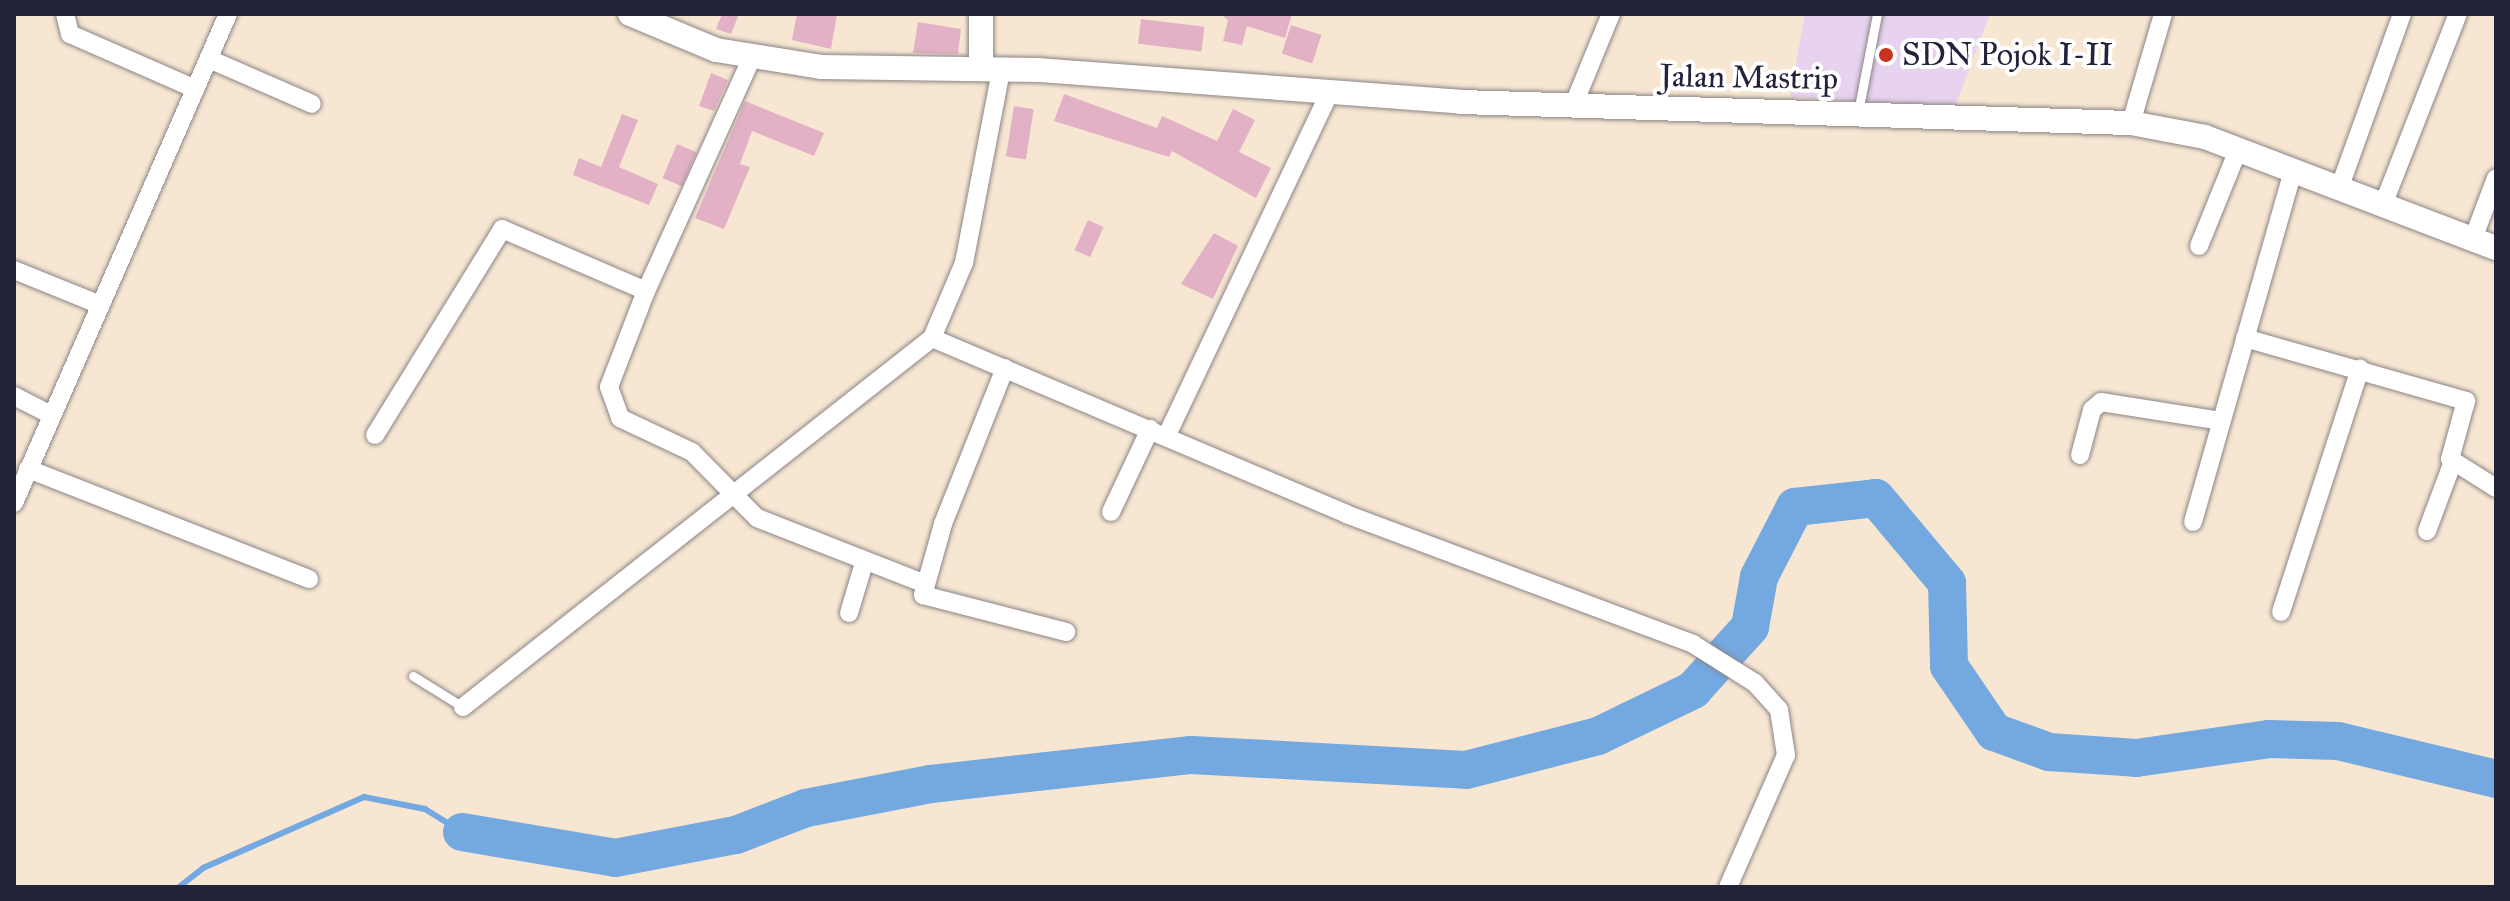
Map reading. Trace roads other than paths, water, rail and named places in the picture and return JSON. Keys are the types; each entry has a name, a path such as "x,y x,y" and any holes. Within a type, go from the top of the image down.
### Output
{"street":[{"path":"65,14 70,34 195,89"},
{"path":"14,503 48,413 228,14"},
{"name":"Jalan Mastrip","path":"630,14 751,59 991,69 1328,96 2131,123 2238,150 2485,243"},
{"path":"460,706 730,488 932,338 964,263 991,69 981,14"},
{"path":"1573,106 1611,14"},
{"path":"2131,123 2163,14"},
{"path":"2339,189 2402,14"},
{"path":"2383,205 2458,14"},
{"path":"209,59 312,104"},
{"path":"751,59 646,291 609,387 610,403 620,418 692,452 757,518 864,563 925,584"},
{"path":"1111,512 1159,432 1328,96"},
{"path":"2199,246 2238,150"},
{"path":"2193,522 2293,172"},
{"path":"2485,243 2496,178"},
{"path":"375,435 497,231 646,291"},
{"path":"14,270 98,304"},
{"path":"932,338 1346,514 1693,644 1755,683 1779,710 1786,755 1728,887"},
{"path":"2245,338 2466,401 2452,464 2427,531"},
{"path":"1005,368 925,584 928,600 1066,632"},
{"path":"2281,612 2360,369"},
{"path":"14,396 48,413"},
{"path":"2080,455 2092,410 2101,402 2221,421"},
{"path":"2452,464 2496,488"},
{"path":"28,469 309,579"},
{"path":"849,613 864,563"}],"lane":[{"path":"1858,112 1877,14"},
{"path":"413,676 460,706"}],"waterway":[{"path":"462,832 615,858 736,835 806,808 931,784 1191,755 1466,770 1598,736 1693,690 1750,627 1759,577 1795,507 1876,498 1947,583 1949,666 1994,732 2049,752 2136,758 2269,739 2338,741 2496,779"},
{"path":"179,887 203,868 364,797 425,809 462,832"}],"place":[{"name":"SDN Pojok I-II","path":"1886,55"}]}
